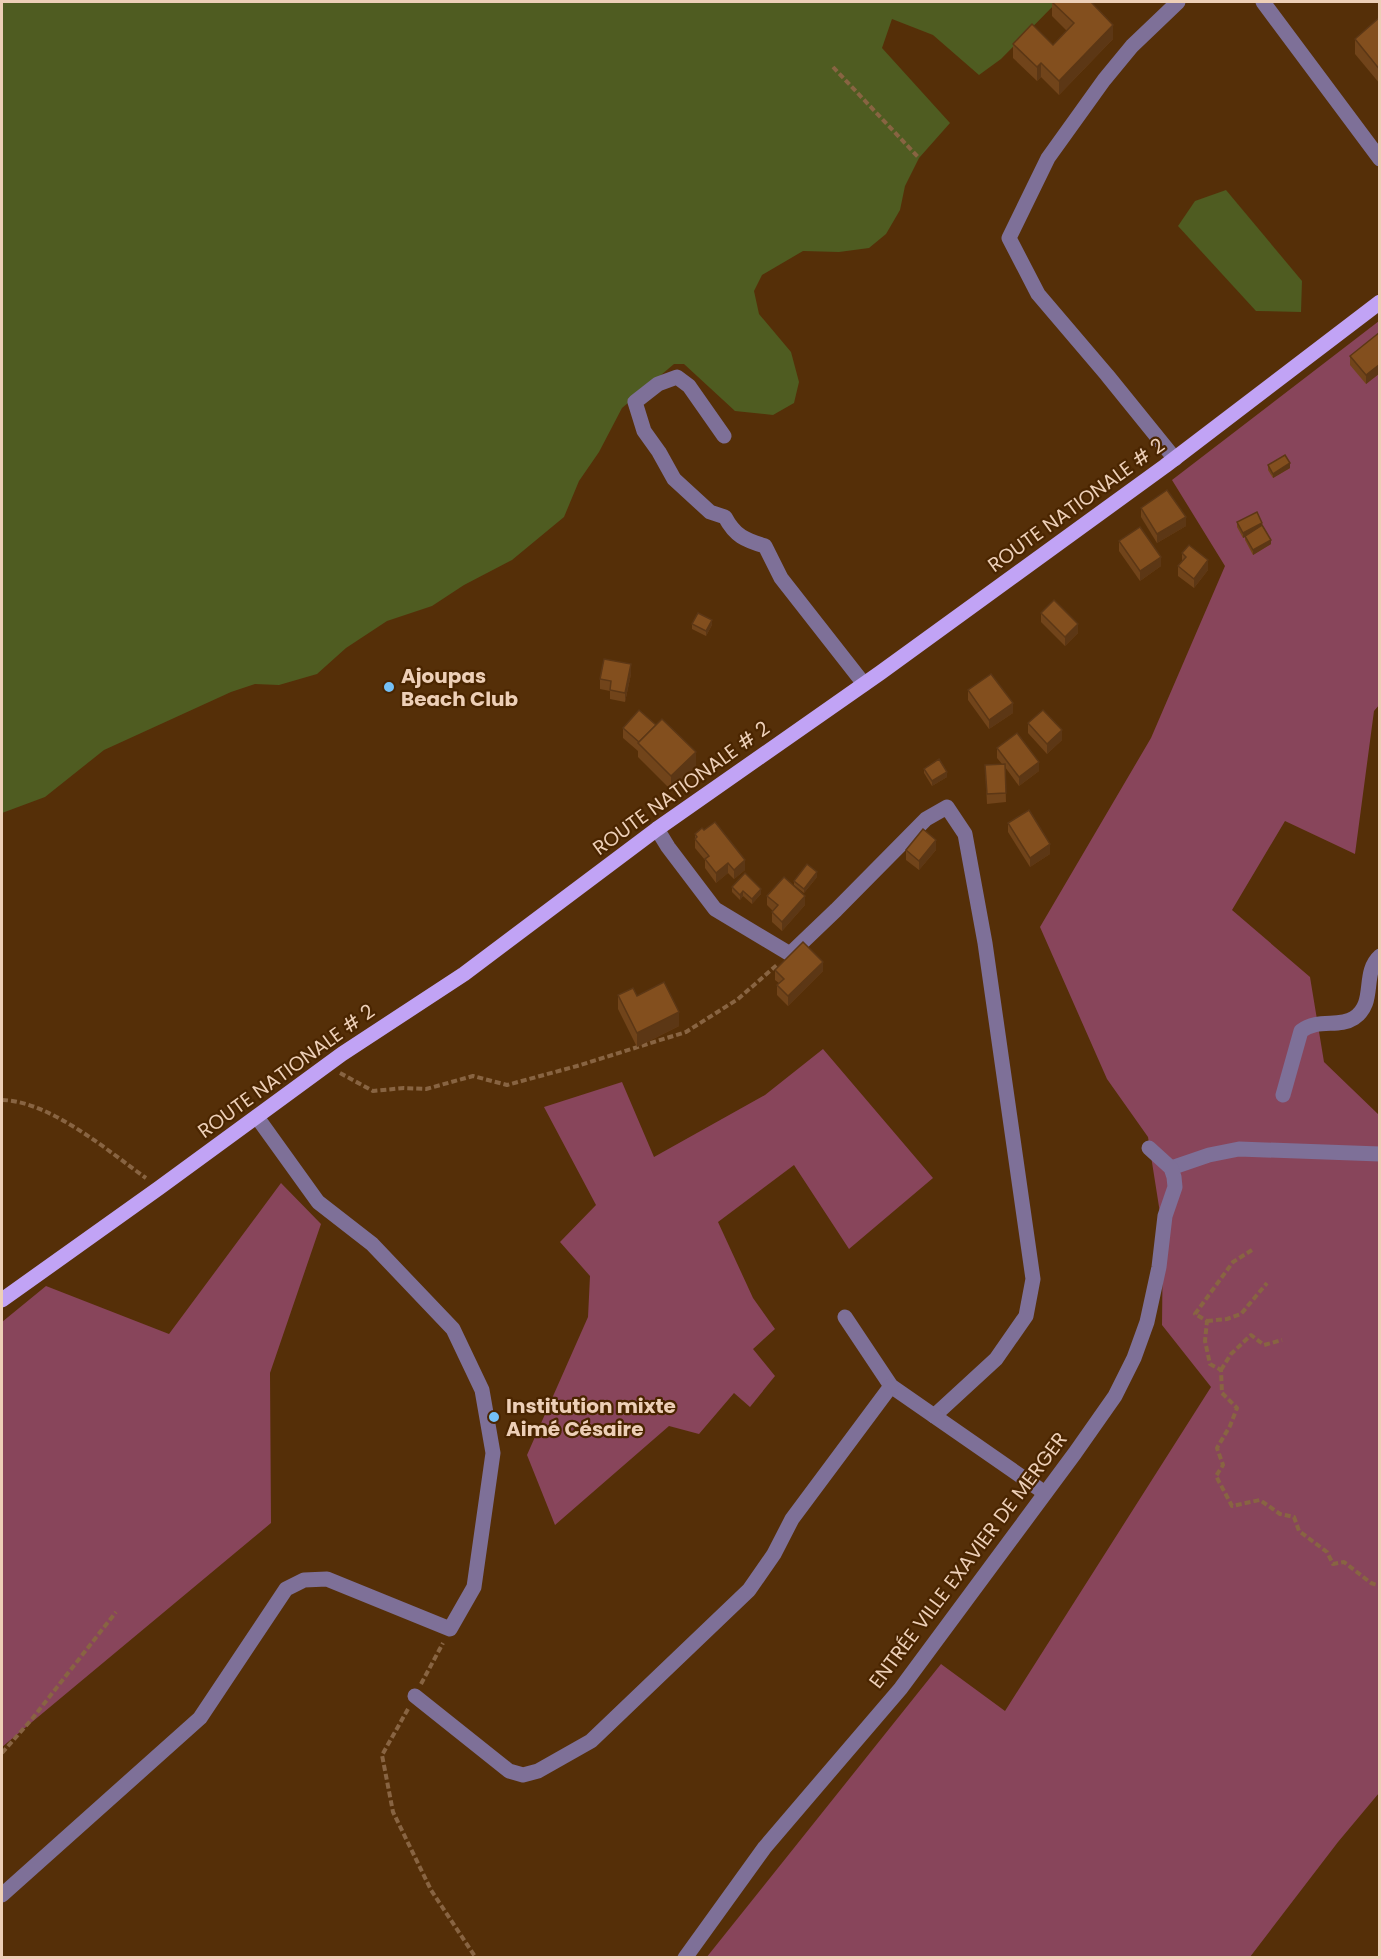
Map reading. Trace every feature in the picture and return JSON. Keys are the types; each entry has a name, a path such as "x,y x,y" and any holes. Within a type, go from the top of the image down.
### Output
{"main road":[{"name":"ROUTE NATIONALE # 2","path":"2,1300 327,1065 464,974 657,829 864,684 1175,459 1380,302"}],"street":[{"path":"1175,459 1038,294 1009,238 1048,158 1104,80 1132,46 1178,2"},
{"path":"1263,2 1380,159"},
{"path":"724,436 689,386 677,377 658,384 635,402 644,431 674,479 710,512 725,517 732,530 748,541 765,546 781,578 864,684"},
{"path":"657,829 715,909 789,954 926,819 947,807 965,834 984,943 1033,1279 1026,1316 996,1359 934,1416"},
{"path":"1283,1095 1301,1030 1314,1023 1354,1019 1368,1000 1370,970 1374,961 1380,956"},
{"path":"2,1894 200,1718 286,1589 304,1580 327,1579 450,1629 474,1587 493,1453 482,1390 453,1329 372,1244 318,1202 257,1117"},
{"path":"1149,1148 1171,1168 1209,1155 1239,1149 1380,1154"},
{"name":"ENTRÉE VILLE EXAVIER DE MERGER","path":"685,1958 765,1847 901,1688 1115,1396 1134,1358 1147,1322 1159,1267 1165,1216 1175,1187 1171,1168"},
{"path":"844,1317 891,1386 1045,1493"},
{"path":"415,1696 509,1771 523,1775 538,1772 591,1741 749,1590 774,1554 792,1519 891,1386"}],"path":[{"path":"833,67 919,158"},
{"path":"327,1065 373,1091 404,1088 426,1089 472,1076 507,1084 577,1066 686,1032 738,999 789,954"},
{"path":"2,1100 12,1100 30,1106 76,1128 159,1188"},
{"path":"1252,1250 1233,1262 1195,1314 1207,1321 1227,1319 1241,1314 1267,1283"},
{"path":"1207,1321 1205,1341 1210,1364 1221,1370"},
{"path":"1282,1340 1264,1345 1251,1335 1230,1354 1221,1370 1222,1393 1237,1408 1217,1448 1222,1465 1216,1476 1232,1506 1260,1500 1280,1514 1294,1517 1299,1531 1327,1552 1333,1564 1344,1562 1371,1583 1380,1586"},
{"path":"2,1753 117,1612"},
{"path":"450,1629 382,1755 393,1812 431,1890 476,1958"}],"shaded area":[{"path":"2,2 1057,2 1001,59 979,75 933,35 892,19 882,48 950,123 919,158 905,186 900,210 886,234 869,248 839,252 803,251 762,275 754,291 759,314 791,352 799,382 794,403 773,415 735,411 684,364 674,364 622,408 599,452 579,481 564,517 512,560 464,585 432,606 387,621 346,648 317,674 279,685 255,684 231,692 104,750 45,797 2,813"},
{"path":"1226,190 1302,281 1301,312 1256,311 1178,226 1195,201"},
{"path":"1379,321 1380,704 1374,711 1355,854 1285,821 1232,910 1310,977 1324,1062 1379,1115 1379,1793 1338,1842 1250,1957 706,1958 941,1664 1005,1711 1211,1387 1162,1325 1163,1232 1148,1137 1107,1079 1040,927 1151,738 1225,566 1172,480"},
{"path":"823,1049 933,1178 849,1249 794,1165 718,1222 753,1298 775,1329 753,1349 775,1376 750,1407 734,1393 699,1434 669,1426 555,1525 527,1455 588,1317 590,1276 560,1242 596,1205 544,1107 622,1082 654,1157 765,1095"},
{"path":"281,1183 321,1224 270,1373 271,1523 2,1747 2,1322 46,1286 169,1334"}],"building":[{"path":"1052,2 1091,2 1113,25 1059,81 1041,63 1037,67 1013,44 1032,24 1053,45 1074,23"},
{"path":"1380,17 1380,70 1355,39"},
{"path":"1380,332 1380,364 1366,375 1350,356"},
{"path":"1285,455 1290,463 1273,474 1268,465"},
{"path":"1167,490 1186,517 1157,534 1141,508"},
{"path":"1257,512 1262,523 1243,533 1237,522"},
{"path":"1262,525 1271,540 1253,550 1245,536"},
{"path":"1140,527 1161,557 1140,571 1119,541"},
{"path":"1189,545 1208,560 1194,579 1178,566 1186,557 1182,553"},
{"path":"1054,600 1078,624 1065,637 1041,613"},
{"path":"698,613 712,620 706,631 692,624"},
{"path":"604,659 631,664 625,693 610,690 611,681 600,679"},
{"path":"991,674 1013,703 989,720 968,690"},
{"path":"639,710 656,725 639,742 623,728"},
{"path":"1043,710 1062,730 1047,744 1028,723"},
{"path":"662,719 696,752 671,776 638,743"},
{"path":"1017,733 1039,762 1019,777 997,748"},
{"path":"939,759 947,772 932,781 924,769"},
{"path":"1005,764 1006,793 987,794 985,765"},
{"path":"1029,810 1050,844 1030,858 1008,823"},
{"path":"715,822 745,860 734,870 728,863 716,873 705,859 709,856 695,839 697,837 695,834 702,828 704,830"},
{"path":"923,829 936,840 919,861 906,850"},
{"path":"807,864 817,872 804,889 794,881"},
{"path":"745,873 761,889 752,899 743,891 740,895 732,887"},
{"path":"784,877 805,896 782,922 772,912 778,905 767,896"},
{"path":"803,942 823,962 788,996 777,985 784,979 775,970"},
{"path":"664,982 679,1012 637,1033 618,995 633,988 637,996"}],"place":[{"name":"Ajoupas Beach Club","path":"389,687"},
{"name":"Institution mixte Aimé Césaire","path":"494,1417"}]}
